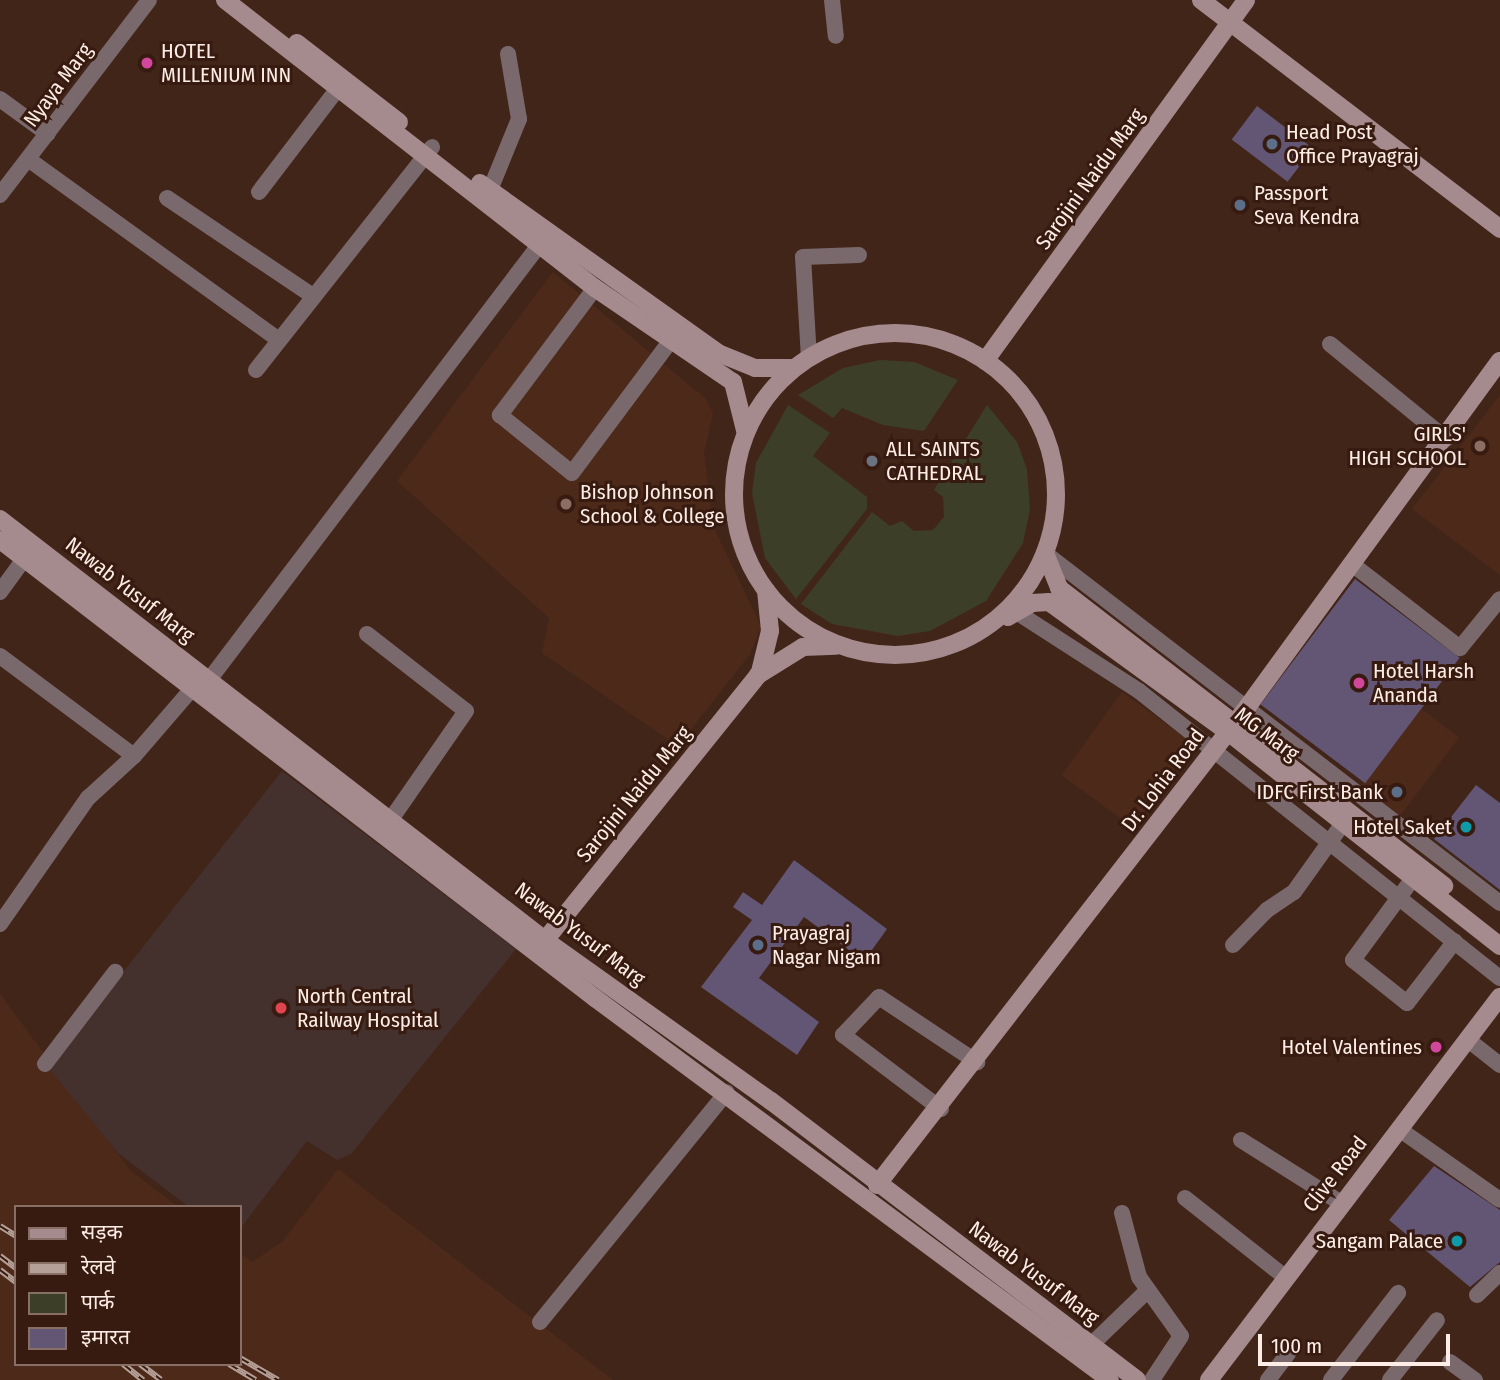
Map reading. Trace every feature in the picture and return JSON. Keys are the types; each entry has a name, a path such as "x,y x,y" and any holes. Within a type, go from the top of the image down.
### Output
{"main road":[{"path":"225,0 336,91 490,190 545,238 595,288 674,335 742,366 793,368"},
{"path":"241,0 429,151 733,382 745,430"},
{"path":"1201,0 1500,229"},
{"name":"Sarojini Naidu Marg","path":"985,361 1232,25 1246,0"},
{"name":"Sarojini Naidu Marg","path":"1232,25 1258,0"},
{"path":"843,646 797,621 766,590 751,567 735,513 734,461 745,430 774,385 809,358 858,338 910,334 936,339 985,361 1024,399 1049,447 1056,500 1045,553 1026,588 995,624"},
{"name":"Dr. Lohia Road","path":"877,1185 941,1109 1248,706 1446,439 1500,361"},
{"name":"Nawab Yusuf Marg","path":"0,519 209,680 270,732 392,818 540,946 771,1101 877,1185 1137,1380"},
{"name":"Nawab Yusuf Marg","path":"0,540 191,690 540,946 727,1092 1110,1380"},
{"name":"MG Marg","path":"1045,553 1059,587 1232,727 1500,932"},
{"path":"758,675 769,642 766,590"},
{"name":"MG Marg","path":"843,646 875,654 928,652 995,624 1032,603 1049,602 1232,727 1343,822 1500,946"},
{"path":"758,675 803,647 843,646"},
{"name":"Sarojini Naidu Marg","path":"540,946 758,675"},
{"name":"Clive Road","path":"1209,1380 1500,997"}],"street":[{"name":"Nyaya Marg","path":"0,195 149,0"},
{"path":"832,0 836,36"},
{"path":"490,190 519,119 508,54"},
{"path":"259,192 336,91"},
{"path":"0,99 48,134"},
{"path":"256,370 429,151"},
{"path":"29,159 279,340"},
{"path":"167,198 313,296"},
{"path":"209,680 545,238"},
{"path":"809,358 803,257 859,255"},
{"path":"595,288 500,415 572,473 674,335"},
{"path":"1330,344 1446,439"},
{"path":"1045,553 1248,706 1500,903"},
{"path":"0,592 24,559"},
{"path":"1352,564 1460,648 1500,598"},
{"path":"1018,613 1096,660 1500,978"},
{"path":"367,634 466,711 392,818"},
{"path":"0,656 134,756"},
{"path":"0,924 88,798 134,756 191,690"},
{"path":"1233,945 1267,910 1294,892 1343,822"},
{"path":"1414,877 1353,960 1407,1003 1455,941"},
{"path":"45,1064 115,972"},
{"path":"941,1109 843,1035 879,997 977,1062"},
{"path":"1467,1039 1500,1065"},
{"path":"540,1322 727,1092"},
{"path":"1399,1129 1500,1200"},
{"path":"1241,1140 1341,1203"},
{"path":"1185,1198 1285,1277"},
{"path":"1122,1213 1139,1277 1181,1336 1152,1380"},
{"path":"1477,1295 1500,1273"},
{"path":"1091,1345 1147,1290"},
{"path":"1331,1380 1398,1293"},
{"path":"1390,1380 1437,1320"},
{"path":"1268,1380 1288,1353"},
{"path":"1450,1362 1475,1380"}],"shaded area":[{"name":"Bishop Johnson School & College","path":"553,272 706,399 713,413 704,453 713,526 761,626 750,654 678,746 542,653 549,618 397,481"},
{"name":"GIRLS' HIGH SCHOOL","path":"1500,395 1500,575 1412,509"},
{"path":"1122,692 1193,744 1133,827 1061,775"},
{"path":"1420,708 1459,737 1399,817 1360,788"},
{"name":"North Central Railway Hospital","path":"282,771 516,949 351,1154 337,1160 307,1141 242,1226 242,1205 186,1205 118,1153 48,1067"},
{"path":"0,994 130,1170 175,1205 14,1205 14,1366 242,1366 242,1254 252,1262 283,1241 338,1169 613,1380 0,1380"}],"green space":[{"path":"880,360 914,362 958,380 924,431 883,425 842,408 833,418 798,395 843,368"},
{"path":"788,405 830,433 813,456 867,497 867,509 796,599 765,558 752,493 756,463"},
{"path":"987,405 1017,442 1027,469 1030,509 1023,543 986,601 930,631 898,636 832,624 801,604 872,512 890,526 902,521 914,531 933,530 944,517 943,497 934,490"}],"building":[{"name":"Head Post Office Prayagraj","path":"1257,106 1313,148 1288,182 1232,140"},
{"name":"Hotel Harsh Ananda","path":"1355,579 1460,658 1365,783 1261,704"},
{"name":"Hotel Saket","path":"1476,785 1500,803 1500,890 1434,839"},
{"name":"Prayagraj Nagar Nigam","path":"794,860 887,929 864,961 804,917 759,978 819,1022 797,1055 701,987 752,920 733,907 743,892 762,905"},
{"name":"Sangam Palace","path":"1434,1166 1500,1210 1500,1262 1470,1287 1389,1220"}],"railway":[{"path":"0,1226 14,1235"},
{"path":"0,1256 14,1266"},
{"path":"0,1270 14,1280"},
{"path":"242,1359 278,1380"},
{"path":"126,1366 143,1380"},
{"path":"143,1366 161,1380"},
{"path":"232,1366 256,1380"}],"place":[{"name":"HOTEL MILLENIUM INN","path":"147,63"},
{"name":"Head Post Office Prayagraj","path":"1272,144"},
{"name":"Passport Seva Kendra","path":"1240,205"},
{"name":"GIRLS' HIGH SCHOOL","path":"1480,446"},
{"name":"ALL SAINTS CATHEDRAL","path":"872,461"},
{"name":"Bishop Johnson School & College","path":"566,504"},
{"name":"Hotel Harsh Ananda","path":"1359,683"},
{"name":"IDFC First Bank","path":"1397,792"},
{"name":"Hotel Saket","path":"1466,827"},
{"name":"Prayagraj Nagar Nigam","path":"758,945"},
{"name":"North Central Railway Hospital","path":"281,1008"},
{"name":"Hotel Valentines","path":"1436,1047"},
{"name":"Sangam Palace","path":"1457,1241"}]}
